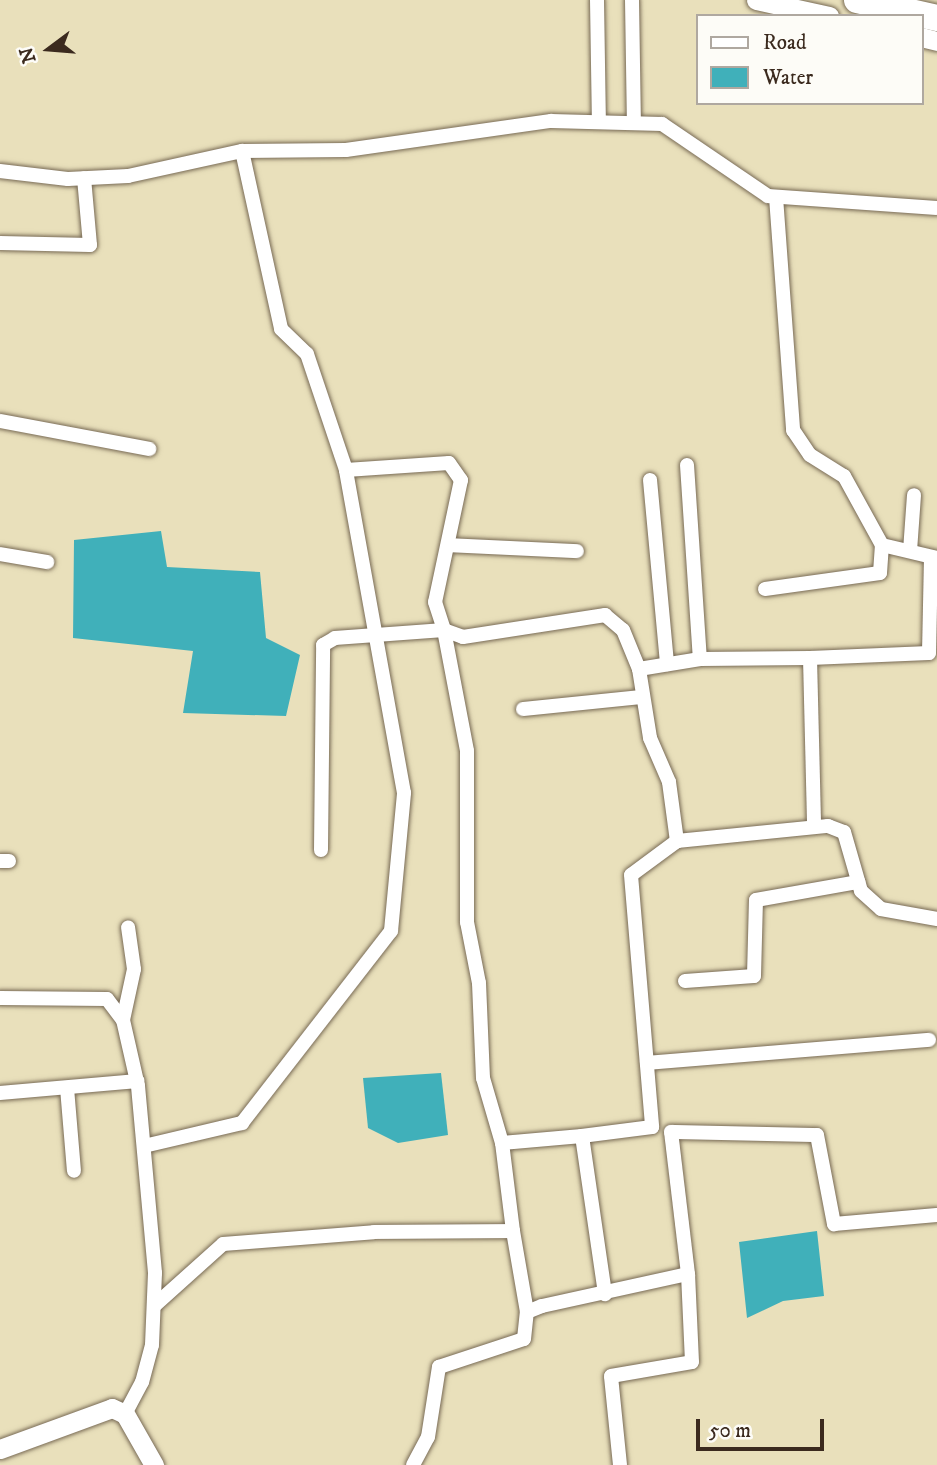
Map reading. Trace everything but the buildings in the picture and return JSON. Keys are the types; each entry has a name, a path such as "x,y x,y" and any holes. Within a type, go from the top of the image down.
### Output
{"highway":[{"path":"857,0 919,14"}],"street":[{"path":"597,0 599,121"},
{"path":"632,0 634,123"},
{"path":"757,0 820,14"},
{"path":"0,171 84,178 128,176 242,151 346,150 551,121 599,121 662,124 776,197 937,208"},
{"path":"144,1146 243,1123 391,931 404,793 379,636 346,470 307,354 281,329 242,151"},
{"path":"0,243 90,246 84,178"},
{"path":"765,589 880,573 882,545 844,476 810,455 793,429 776,197"},
{"path":"0,421 149,449"},
{"path":"346,470 449,463 461,480 435,602 467,751 467,922 479,983 483,1078 502,1143 527,1312 524,1339 439,1367 428,1437 413,1465"},
{"path":"687,466 701,659"},
{"path":"650,480 667,664"},
{"path":"910,551 914,495"},
{"path":"448,545 577,551"},
{"path":"639,668 701,659 929,653 934,557 882,545"},
{"path":"0,554 47,562"},
{"path":"321,850 318,655 335,638 443,630 463,637 605,615 623,631 639,668 641,697 669,782 677,841"},
{"path":"810,658 814,824"},
{"path":"523,709 641,697"},
{"path":"502,1143 652,1127 631,875 677,841 814,824 844,832 858,882 881,909 937,919"},
{"path":"685,981 754,976 756,900 858,882"},
{"path":"125,1414 142,1382 154,1306 144,1146 136,1081 123,1020 134,969 128,926"},
{"path":"0,998 107,999 123,1020"},
{"path":"647,1063 929,1040"},
{"path":"0,1093 136,1081"},
{"path":"67,1088 74,1171"},
{"path":"620,1465 611,1376 692,1362 688,1274 671,1132 817,1135 834,1224 937,1215"},
{"path":"582,1136 605,1294"},
{"path":"154,1306 223,1244 374,1232 513,1231"},
{"path":"527,1312 688,1274"},
{"path":"0,1449 104,1407 125,1414 154,1465"}],"water":[{"path":"161,531 167,567 260,572 266,638 300,655 286,716 183,713 193,651 73,638 74,540"},
{"path":"441,1073 448,1135 398,1143 368,1128 363,1078"},
{"path":"817,1231 824,1296 783,1301 747,1318 739,1242"}]}
